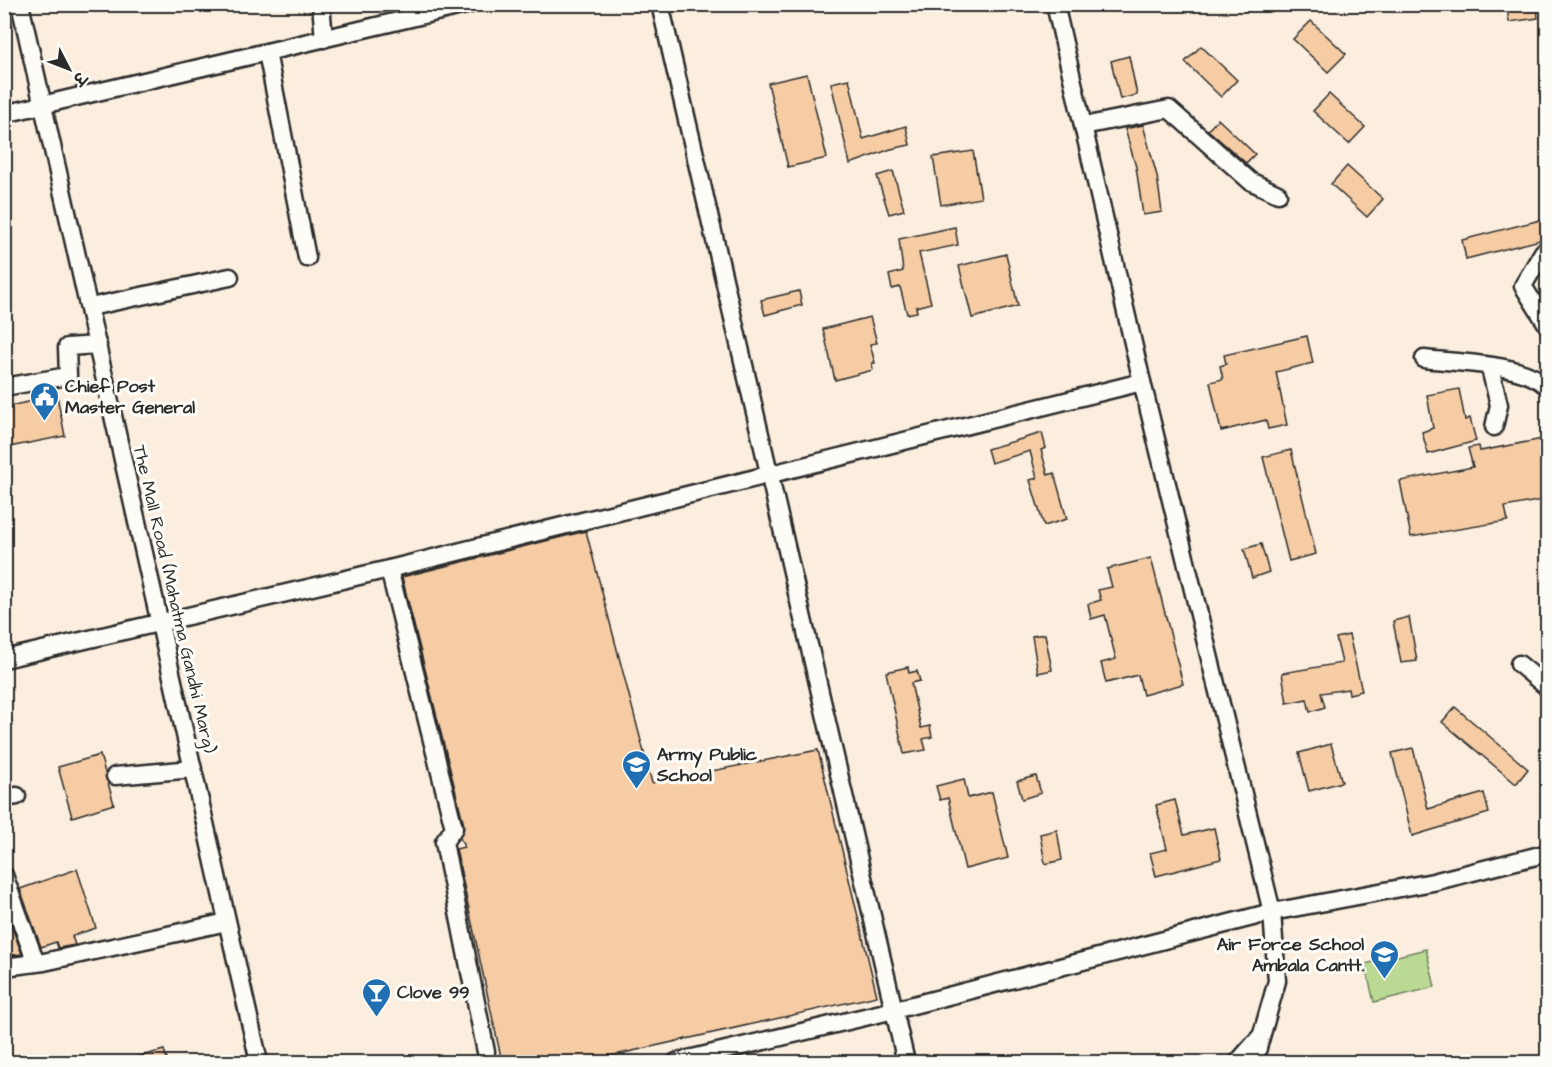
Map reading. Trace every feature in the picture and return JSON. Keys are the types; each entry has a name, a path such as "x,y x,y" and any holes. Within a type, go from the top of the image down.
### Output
{"street":[{"name":"The Mall Road (Mahatma Gandhi Marg)","path":"20,4 258,1062"},
{"path":"321,4 324,39"},
{"path":"4,114 470,4"},
{"path":"660,4 906,1062"},
{"path":"1055,4 1142,382 1272,912 1277,981 1254,1062"},
{"path":"267,52 307,258"},
{"path":"1083,126 1169,109 1250,181 1278,194"},
{"path":"1548,251 1543,252 1523,286 1548,326"},
{"path":"90,307 230,277"},
{"path":"4,387 68,376 67,347 98,345"},
{"path":"1424,359 1516,371 1547,383"},
{"path":"1490,368 1499,405 1494,428"},
{"path":"4,659 389,569 1142,382"},
{"path":"389,569 454,828 444,842 486,1052"},
{"path":"1518,664 1548,688"},
{"path":"115,776 193,769"},
{"path":"676,1062 894,1010 1272,912 1433,882 1548,853"},
{"path":"4,875 36,963"},
{"path":"4,967 36,963 227,922"},
{"path":"1238,1062 1264,1032"}],"green space":[{"path":"1426,949 1435,987 1374,1002 1365,964"}],"building":[{"path":"1537,4 1538,18 1509,22 1507,8"},
{"path":"1311,21 1346,54 1328,72 1293,39"},
{"path":"1201,46 1237,80 1221,97 1185,62"},
{"path":"1129,56 1137,95 1120,99 1111,61"},
{"path":"807,74 827,158 788,167 768,83"},
{"path":"849,79 863,139 906,126 910,145 891,149 850,164 831,83"},
{"path":"1329,94 1365,127 1349,144 1313,111"},
{"path":"1218,119 1255,154 1246,163 1208,130"},
{"path":"1143,125 1157,176 1162,212 1143,215 1136,167 1125,129"},
{"path":"973,151 981,198 941,205 933,157"},
{"path":"1347,166 1383,199 1367,217 1331,184"},
{"path":"893,171 904,210 889,214 877,176"},
{"path":"1548,218 1548,238 1466,259 1462,240"},
{"path":"955,227 958,245 919,253 931,303 916,307 917,312 907,314 900,287 892,289 889,275 903,271 899,239"},
{"path":"1006,254 1018,306 972,318 959,266"},
{"path":"799,291 802,305 765,315 761,300"},
{"path":"870,317 877,343 870,344 875,363 872,363 873,370 835,380 823,329"},
{"path":"1307,336 1313,363 1276,372 1287,425 1268,429 1266,420 1221,431 1210,382 1223,379 1220,366 1226,364 1224,355"},
{"path":"1459,389 1465,420 1470,418 1476,441 1428,454 1422,432 1433,428 1427,395"},
{"path":"57,396 65,436 4,448 4,407"},
{"path":"1042,433 1046,448 1041,450 1048,475 1054,473 1067,519 1044,526 1030,480 1037,478 1030,451 991,463 987,449"},
{"path":"1548,438 1548,499 1505,507 1508,521 1411,537 1400,481 1473,467 1468,448 1479,446 1480,451"},
{"path":"1291,450 1316,554 1289,561 1263,457"},
{"name":"Army Public School","path":"586,531 652,783 818,750 877,996 584,1062 502,1062 456,849 464,847 460,838 464,825 402,577"},
{"path":"1261,544 1269,572 1252,578 1244,549"},
{"path":"1151,558 1183,684 1143,695 1138,675 1106,683 1101,663 1116,659 1105,615 1091,619 1088,604 1101,600 1098,590 1112,587 1107,569"},
{"path":"1409,617 1417,661 1401,663 1393,621"},
{"path":"1045,634 1052,670 1038,673 1032,636"},
{"path":"1349,635 1362,691 1349,694 1348,689 1321,693 1325,707 1310,712 1307,699 1287,703 1282,673 1342,663 1336,638"},
{"path":"908,667 909,673 917,671 920,681 911,683 921,728 930,726 932,737 923,739 926,750 904,754 886,672"},
{"path":"1455,707 1528,769 1516,784 1442,722"},
{"path":"1331,744 1342,782 1309,791 1299,753"},
{"path":"1413,748 1428,809 1484,793 1489,813 1412,836 1392,753"},
{"path":"100,755 114,804 72,817 58,767"},
{"path":"1036,776 1041,793 1022,799 1017,781"},
{"path":"964,779 968,798 992,792 1008,858 965,869 948,798 940,800 936,786"},
{"path":"1175,800 1184,835 1214,828 1221,859 1156,876 1150,853 1167,849 1156,805"},
{"path":"1057,830 1062,860 1045,864 1040,834"},
{"path":"77,869 96,928 72,936 75,945 58,948 56,942 41,947 20,889"},
{"path":"4,907 22,954 4,956"},
{"path":"164,1050 168,1062 130,1062 129,1059"}],"place":[{"name":"Chief Post Master General","path":"44,422"},
{"name":"Army Public School","path":"636,790"},
{"name":"Air Force School Ambala Cantt.","path":"1385,980"},
{"name":"Clove 99","path":"376,1018"}]}
